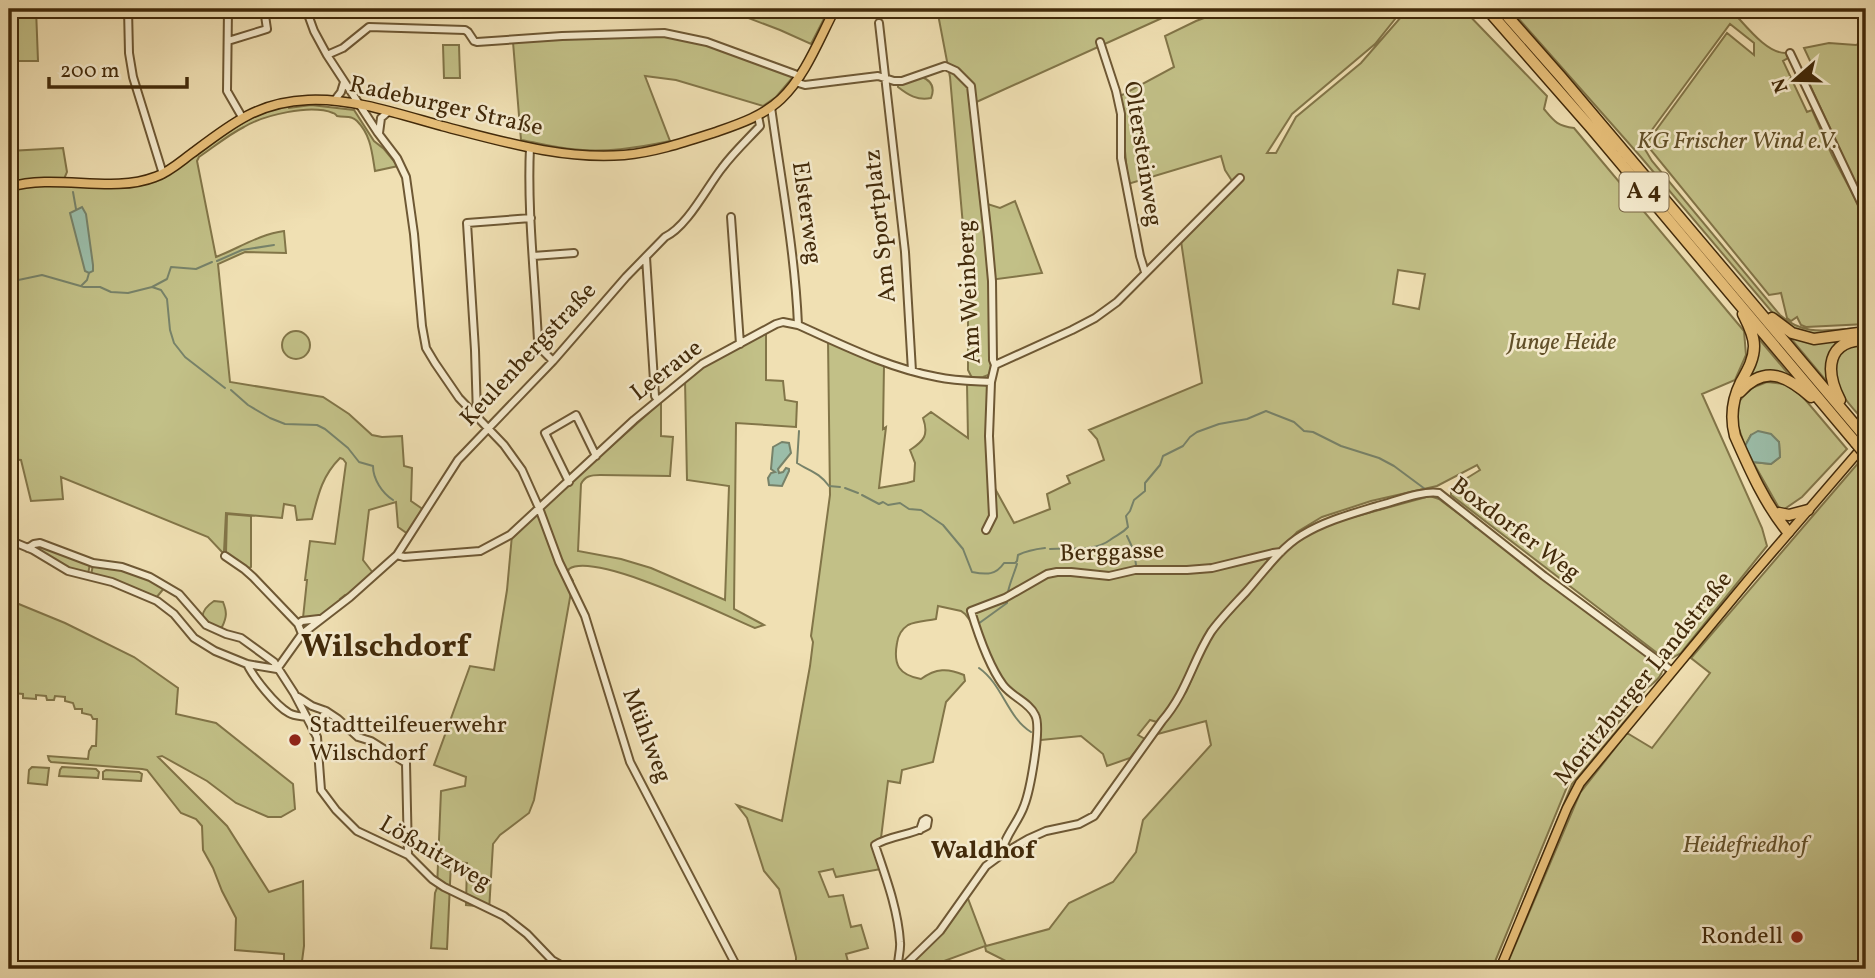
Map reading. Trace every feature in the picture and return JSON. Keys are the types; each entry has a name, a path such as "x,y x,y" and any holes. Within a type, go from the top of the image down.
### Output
{"highway":[{"name":"A 4","path":"1487,9 1833,415 1864,444"},
{"name":"A 4","path":"1501,9 1848,416 1864,444"},
{"path":"1750,300 1786,330 1803,337 1824,339 1866,332"},
{"path":"1737,302 1749,326 1754,347 1751,364 1734,400 1732,417 1735,436 1758,482 1791,530"},
{"path":"1848,416 1834,389 1830,365 1834,355 1845,344 1866,340"},
{"path":"1734,400 1755,380 1764,376 1775,376 1792,381 1833,415"},
{"path":"1758,482 1771,510 1791,530"},
{"path":"1779,513 1789,515 1808,510"}],"main road":[{"name":"Radeburger Straße","path":"9,187 51,181 125,184 138,182 163,174 242,117 258,109 310,99 360,105 530,147 572,154 625,155 650,151 684,143 758,116 782,99 798,79 835,9"},
{"name":"Moritzburger Landstraße","path":"1500,969 1575,791 1672,671 1864,444"}],"street":[{"path":"128,9 129,53 133,77 163,174"},
{"path":"228,9 227,91 242,117"},
{"path":"228,41 267,29 264,9"},
{"name":"Mühlweg","path":"306,9 327,55 400,164 408,185 426,348 459,398 515,459 528,483 559,562 585,616 629,762 738,969"},
{"name":"Am Sportplatz","path":"879,23 905,252 912,371"},
{"path":"327,55 343,48 369,27 465,30 477,42 664,33 707,42 798,79 805,85 885,77"},
{"name":"Oltersteinweg","path":"1100,42 1121,114 1121,158 1145,272"},
{"path":"1790,53 1798,63 1866,213"},
{"name":"Am Weinberg","path":"885,77 902,81 945,66 956,71 971,86 973,94 992,281 995,365 991,383 989,436 993,516 986,530"},
{"path":"334,100 341,92 344,82"},
{"name":"Elsterweg","path":"771,107 794,261 798,325"},
{"path":"380,135 380,123 388,112"},
{"name":"Keulenbergstraße","path":"258,680 273,668 302,634 350,597 397,555 458,460 553,361 646,257 665,237 677,229 700,201 722,167 760,126 758,116"},
{"path":"530,147 538,341 542,350 553,361"},
{"path":"995,365 1096,318 1117,302 1240,178"},
{"path":"731,217 740,344"},
{"path":"477,416 467,223 531,218"},
{"path":"533,256 574,253"},
{"path":"646,257 655,396 658,400"},
{"name":"Leeraue","path":"397,555 480,551 510,535 634,420 702,364 776,324 783,322 798,325"},
{"path":"798,325 881,361 912,371 953,380 991,383"},
{"path":"569,482 545,433 576,415 596,456"},
{"name":"Boxdorfer Weg","path":"1002,855 1046,831 1079,824 1094,816 1172,709 1211,633 1281,552 1300,536 1335,519 1416,495 1438,493 1672,671"},
{"path":"9,540 68,571 112,582 158,602 174,614 197,641 215,651 247,664 273,668 294,693 314,732"},
{"path":"28,548 40,543 93,563 140,573 169,587 189,603 206,625 241,638 274,662 273,668"},
{"name":"Berggasse","path":"1002,855 1004,842 1024,806 1038,723 1030,708 1001,683 989,660 971,611 1005,598 1057,572 1109,576 1135,570 1212,568 1281,552"},
{"path":"225,556 244,569 298,624 302,634"},
{"path":"89,577 93,563"},
{"path":"158,602 169,587"},
{"name":"Keulenbergstraße","path":"298,624 321,619"},
{"path":"247,664 272,698 289,713 306,717"},
{"path":"294,693 338,719 358,737 372,741 407,763 408,855"},
{"path":"314,732 326,711"},
{"name":"Lößnitzweg","path":"314,732 319,749 321,790 335,810 357,831 408,855 444,887 491,909 516,925 552,960 568,969"},
{"path":"920,830 914,834 884,839 875,845 895,911 901,942 897,964 900,969 940,930 986,866 1002,855"}],"green space":[{"path":"9,9 36,9 38,61 9,61"},
{"path":"746,9 829,9 811,44 743,16"},
{"path":"937,9 1182,9 972,104 981,202 1000,208 1015,201 1042,273 989,280 991,374 983,377 972,378 968,370 968,283 950,77"},
{"name":"Junge Heide","path":"1228,9 1403,9 1375,44 1292,114 1267,153 1276,153 1296,117 1361,63 1408,9 1463,9 1547,96 1544,109 1547,113 1560,124 1574,128 1744,331 1746,355 1735,380 1702,394 1762,528 1767,546 1681,653 1665,659 1451,495 1451,488 1480,470 1477,465 1437,486 1371,501 1322,517 1297,532 1208,632 1170,708 1157,722 1150,720 1138,735 1145,739 1130,758 1107,766 1103,754 1081,736 1041,740 1036,737 1034,714 1005,689 975,627 961,611 938,606 936,619 911,624 904,629 898,638 896,651 899,668 907,675 921,679 942,670 964,675 965,681 946,702 933,762 902,770 900,783 888,781 881,838 872,843 881,869 836,877 833,869 819,872 829,897 843,895 851,927 861,925 868,948 846,954 850,969 796,969 796,957 779,889 764,871 747,818 737,805 782,821 810,666 813,642 811,636 830,495 828,340 884,365 883,429 886,427 879,488 914,481 915,463 910,450 924,437 923,418 931,412 968,438 967,384 985,384 988,388 993,485 1014,523 1050,509 1047,494 1070,483 1067,476 1104,460 1097,439 1089,430 1202,383 1181,241 1236,187 1225,170 1221,156 1128,184 1120,96 1174,67 1165,36","holes":["1398,270 1425,274 1419,309 1393,304"]},
{"name":"KG Frischer Wind e.V.","path":"1510,9 1730,9 1763,43 1771,49 1786,53 1788,58 1783,61 1807,112 1812,110 1866,219 1866,324 1806,327 1801,325 1797,317 1791,321 1787,318 1781,293 1769,295 1646,144 1727,33 1754,55 1754,43 1730,24 1643,142 1643,146 1652,161 1780,315 1800,327 1810,330 1866,328 1832,335 1803,334 1777,318 1640,156"},
{"path":"579,37 668,37 708,45 786,72 793,77 776,97 763,106 676,80 645,76 670,141 633,148 583,150 521,140 513,42"},
{"path":"1866,41 1864,202 1803,70 1812,65 1804,48 1829,43 1856,45"},
{"path":"443,45 459,45 460,78 444,78"},
{"path":"922,77 932,85 931,98 913,97 898,87 898,84"},
{"path":"311,105 354,110 374,141 398,166 375,171 368,138 355,119 312,110 287,112 253,123 227,137 197,161 216,257 258,238 284,231 286,253 245,252 218,264 230,382 323,397 349,414 372,435 402,436 404,466 412,468 411,501 424,510 408,534 398,527 396,502 369,510 363,560 373,573 321,618 303,618 310,541 335,544 346,463 343,459 340,458 325,479 312,519 297,520 295,506 284,504 282,518 226,513 222,552 208,537 61,477 63,499 31,501 21,460 9,459 9,190 28,186 132,186 196,156 239,125 262,113 288,106"},
{"path":"63,148 67,172 64,179 9,185 9,151"},
{"path":"296,331 306,335 310,345 306,355 296,359 286,355 282,345 286,335"},
{"path":"766,333 766,380 783,381 785,400 797,402 796,427 736,423 734,609 764,625 755,628 631,576 583,566 569,569 573,581 534,800 529,813 500,835 493,844 489,911 466,905 467,863 451,862 447,949 431,948 437,888 441,791 465,786 466,777 434,765 470,666 494,670 507,590 512,535 661,402 661,436 673,437 670,476 597,475 584,479 581,484 578,551 651,568 725,600 729,486 687,480 685,380 705,365"},
{"path":"1754,333 1791,377 1748,381"},
{"path":"1787,334 1858,335 1846,341 1827,377 1828,383"},
{"path":"1866,344 1866,423 1838,388 1834,371 1839,355 1847,347"},
{"path":"1767,382 1785,384 1803,397 1847,449 1802,497 1783,510 1779,508 1753,462 1771,464 1780,457 1779,442 1751,435 1745,446 1737,423 1739,402 1749,389"},
{"name":"Heidefriedhof","path":"1859,462 1866,471 1866,969 1505,969 1580,793 1627,733 1652,748 1710,673 1691,658"},
{"path":"1430,496 1439,499 1663,667 1658,679 1647,688 1569,782 1492,969 1017,969 986,951 985,946 925,968 903,969 967,896 986,946 1049,929 1069,903 1113,882 1136,852 1143,820 1211,745 1206,721 1154,735 1186,692 1213,634 1284,552 1300,539 1328,524"},
{"path":"227,514 251,516 249,568 226,553"},
{"path":"36,545 90,564 88,574 71,570 34,548"},
{"path":"93,565 132,572 165,587 156,598 103,577 91,575"},
{"path":"9,600 65,623 134,657 178,688 176,714 216,723 293,784 295,809 281,817 268,817 236,803 207,781 162,756 158,757 227,826 269,892 303,881 304,946 301,969 284,969 284,954 235,950 236,918 203,850 202,826 196,819 181,813 147,770 49,760 48,756 88,759 92,746 96,746 97,719 82,713 82,709 75,709 73,703 65,701 65,697 55,696 54,700 47,700 46,696 36,695 36,699 23,698 23,694 13,693 12,697 9,697"},
{"path":"214,601 223,602 226,614 222,627 215,627 203,619 207,606"},
{"path":"1639,704 1583,774 1519,918 1517,917 1572,784"},
{"path":"32,767 49,768 47,785 28,783 29,770"},
{"path":"62,767 96,769 99,772 98,778 59,776"},
{"path":"103,772 139,772 142,774 141,781 103,779"}],"shaded area":[{"path":"82,207 86,214 93,265 93,271 89,273 85,271 70,213"},
{"path":"1758,431 1771,434 1779,442 1780,457 1771,464 1753,462 1745,446 1751,435"},
{"path":"782,442 789,443 791,453 778,469 779,473 786,468 789,471 782,486 769,485 768,478 775,472 771,469 773,447"}],"waterway":[{"path":"73,192 76,209"},
{"path":"217,261 242,250 274,245"},
{"path":"152,287 167,279 171,267 196,269 212,262"},
{"path":"81,286 89,273"},
{"path":"9,282 42,275 84,287 100,287 111,292 128,293 152,287 161,290 167,299 174,343 185,357 225,388"},
{"path":"231,390 248,405 270,418 285,424 317,425 325,429 348,448 359,462 373,466 379,485 393,500"},
{"path":"1050,549 1104,544 1128,527 1126,516 1134,500 1145,491 1145,483 1160,465 1163,456 1183,446 1197,432 1219,424 1247,419 1266,411 1294,422 1304,431 1313,432 1341,446 1379,458 1425,489"},
{"path":"799,431 797,463 818,475 829,486 840,487"},
{"path":"845,488 858,493"},
{"path":"862,495 879,504 900,503 909,509 921,510 943,525 963,549 972,572 994,572 1004,563 1015,563 1018,555 1045,548"},
{"path":"1435,496 1445,502"},
{"path":"1452,507 1476,528"},
{"path":"1127,536 1134,551 1136,565"},
{"path":"1008,592 1017,564"},
{"path":"978,624 1007,603 1007,600"},
{"path":"979,668 994,683 1016,718 1031,732"}],"place":[{"name":"Stadtteilfeuerwehr Wilschdorf","path":"295,740"},
{"name":"Rondell","path":"1797,937"}],"district":[{"name":"Wilschdorf","path":"385,648"},
{"name":"Waldhof","path":"983,851"}]}
